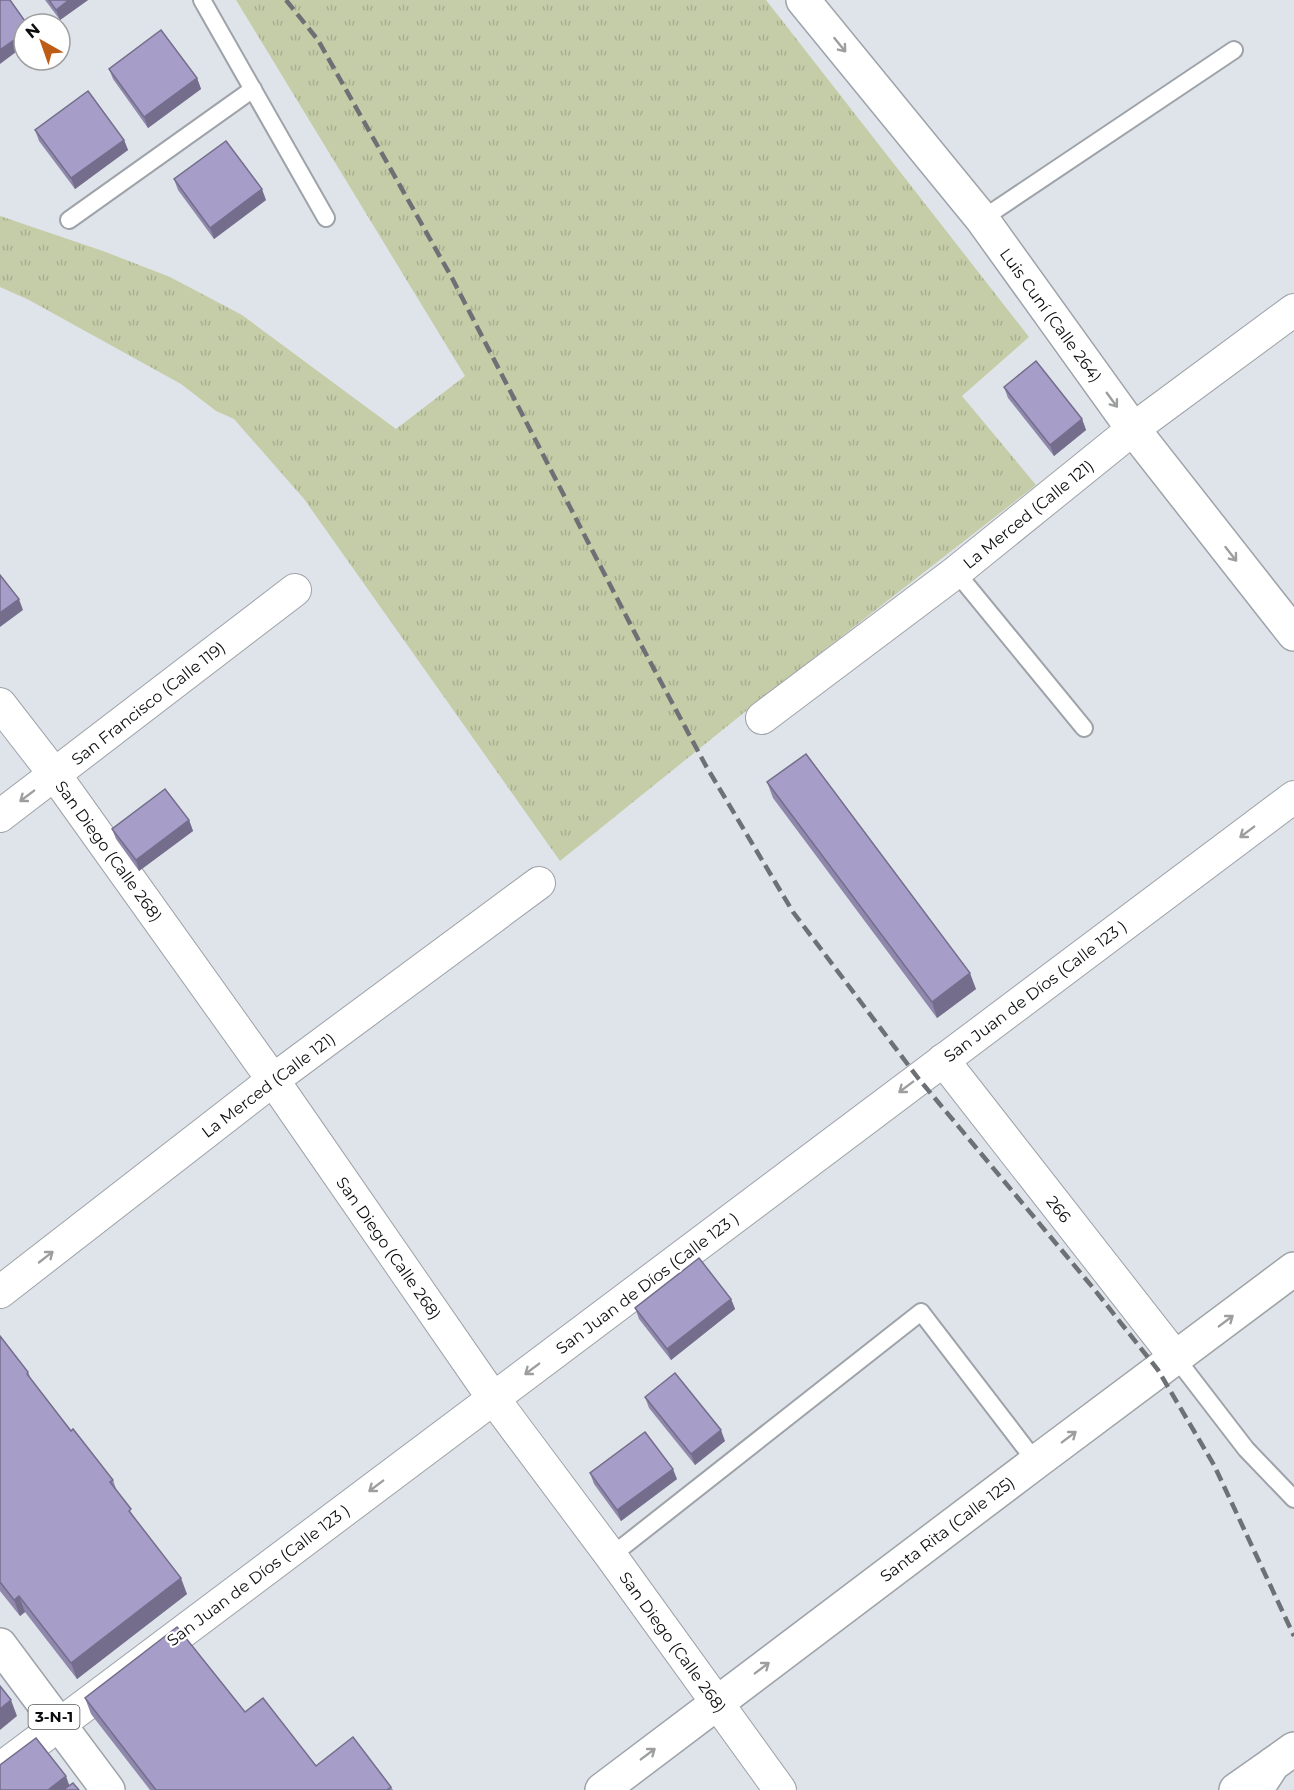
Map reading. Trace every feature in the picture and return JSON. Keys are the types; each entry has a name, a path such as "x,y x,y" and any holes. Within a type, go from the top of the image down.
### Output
{"street":[{"name":"Luis Cuní (Calle 264)","path":"803,0 982,219 1133,429 1294,634"},
{"name":"La Merced (Calle 121)","path":"762,718 956,572 1133,429 1294,310"},
{"name":"San Francisco (Calle 119)","path":"0,816 295,590"},
{"name":"San Diego (Calle 268)","path":"0,704 55,775 273,1080 493,1398 611,1556 780,1790"},
{"name":"San Juan de Díos (Calle 123 )","path":"0,1768 1294,797"},
{"name":"La Merced (Calle 121)","path":"0,1293 273,1080 539,883"},
{"name":"266","path":"942,1060 1176,1358"},
{"name":"Santa Rita (Calle 125)","path":"602,1790 1294,1269"},
{"name":"3-N-1","path":"0,1645 108,1790"},
{"path":"1236,1790 1274,1768"}],"lane":[{"path":"202,0 326,218"},
{"path":"982,219 1234,50"},
{"path":"69,220 253,89"},
{"path":"956,572 1084,728"},
{"path":"611,1556 921,1312 1036,1462"},
{"path":"1176,1358 1246,1449 1294,1499"}],"green space":[{"path":"236,0 766,0 1029,337 962,396 1036,485 751,707 560,861 304,499 234,419 216,411 181,384 29,300 0,287 0,216 103,251 170,277 242,315 396,429 465,376"}],"building":[{"path":"0,0 10,0 18,12 12,12 12,42 0,50"},
{"path":"49,0 69,0 56,10"},
{"path":"161,30 197,78 144,117 109,69"},
{"path":"88,91 124,140 71,178 35,130"},
{"path":"226,141 262,189 210,228 174,179"},
{"path":"1036,361 1082,419 1050,445 1004,387"},
{"path":"0,575 19,599 0,613"},
{"path":"806,754 970,973 932,1002 767,782"},
{"path":"165,789 189,820 136,860 112,829"},
{"path":"699,1258 731,1299 667,1349 635,1308"},
{"path":"0,1336 71,1431 73,1429 113,1480 110,1482 131,1509 129,1511 181,1578 71,1663 19,1596 14,1600 0,1582"},
{"path":"675,1373 721,1430 691,1454 645,1397"},
{"path":"645,1432 673,1469 617,1510 590,1473"},
{"path":"177,1627 245,1712 263,1698 316,1766 353,1737 391,1787 387,1790 156,1790 85,1698"},
{"path":"0,1686 11,1700 0,1709"},
{"path":"36,1738 66,1776 48,1790 0,1790 0,1765"},
{"path":"73,1783 79,1790 63,1790"}],"railway":[{"path":"286,0 318,40 452,278 706,766 793,912 918,1078 1094,1289 1158,1370 1214,1465 1294,1636"}]}
